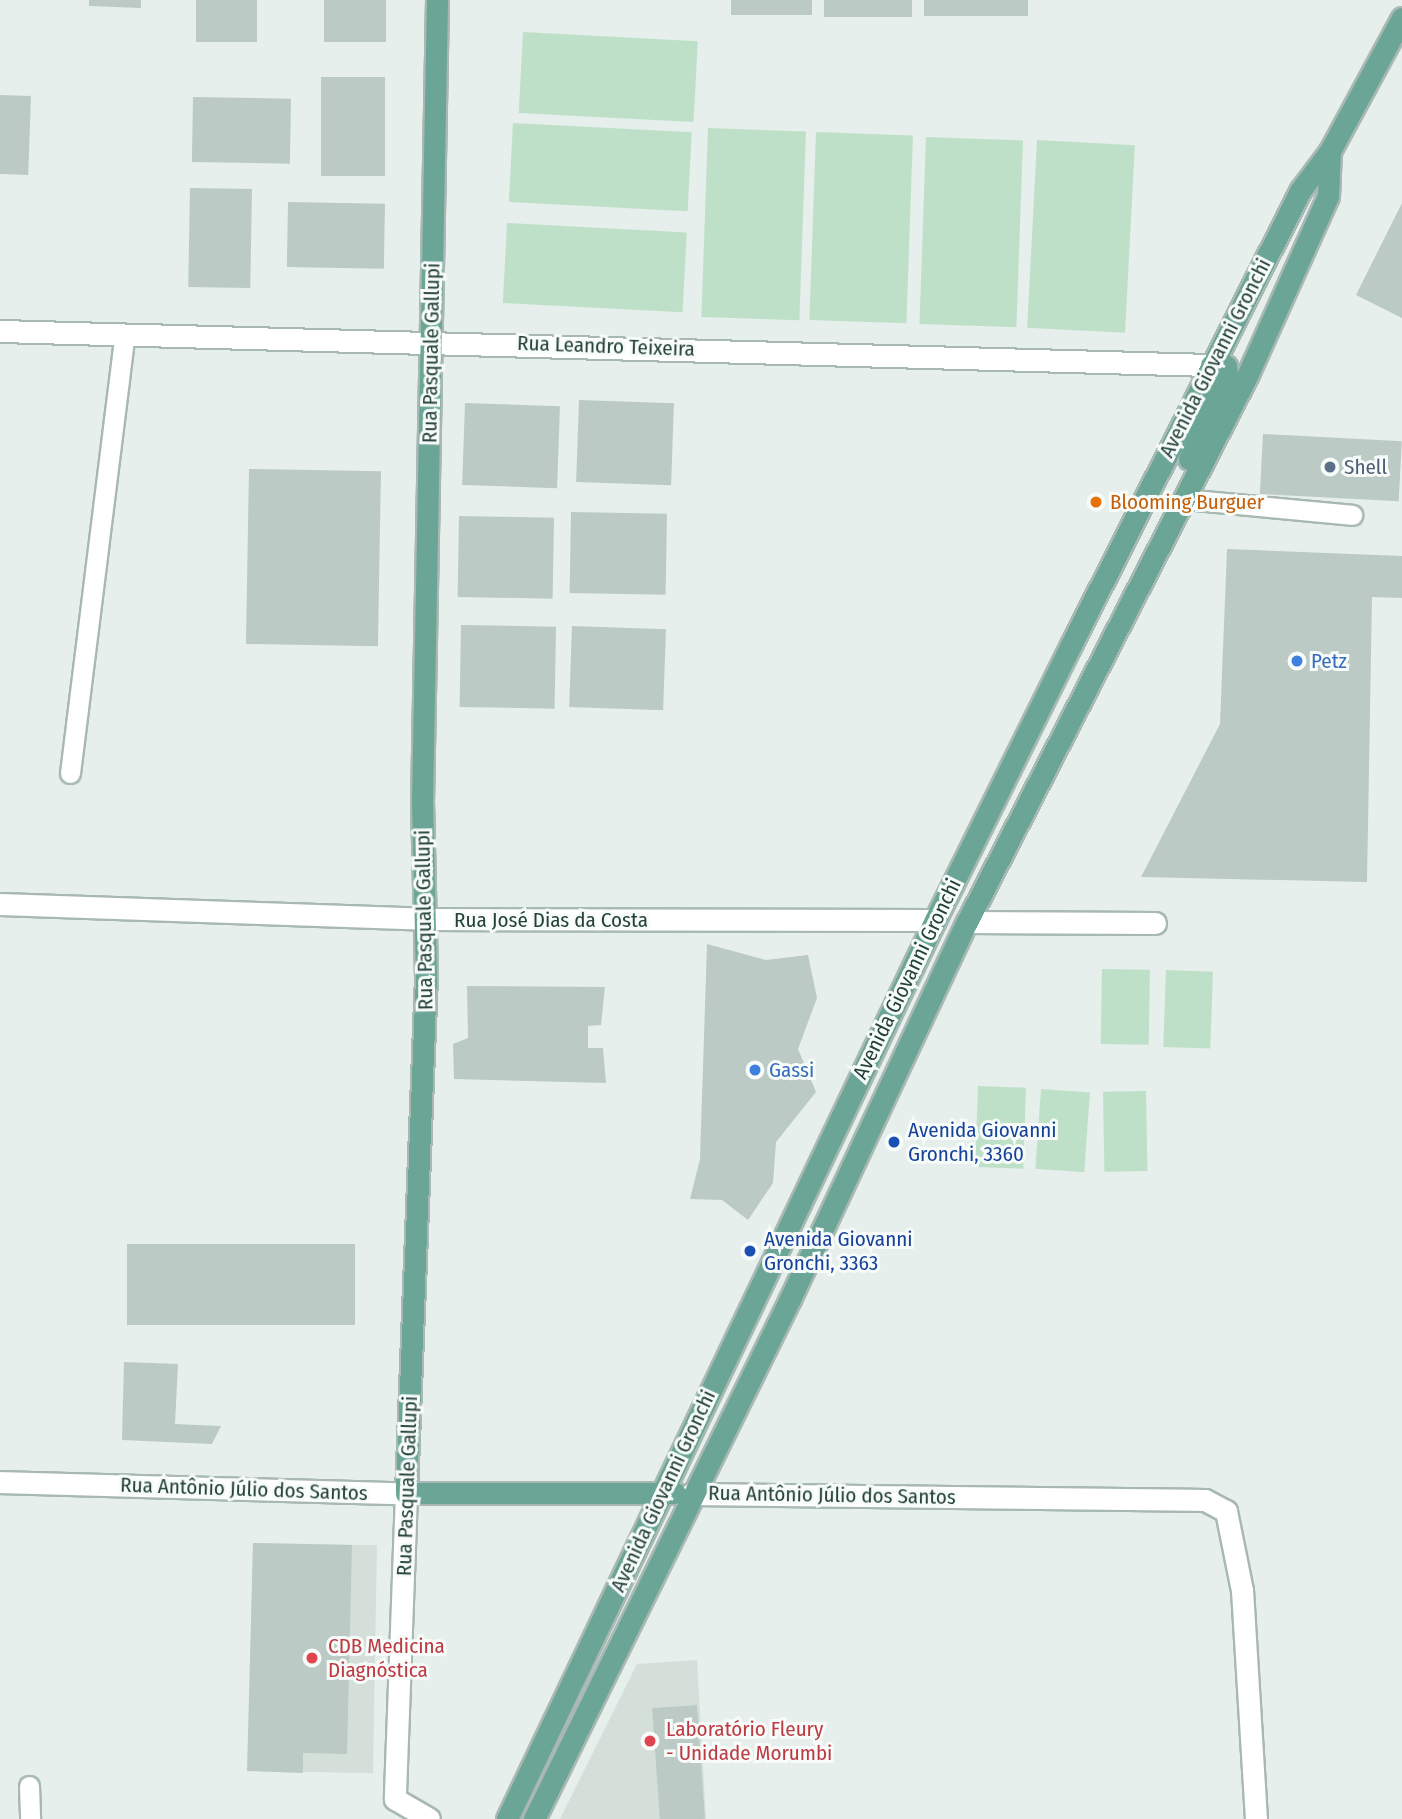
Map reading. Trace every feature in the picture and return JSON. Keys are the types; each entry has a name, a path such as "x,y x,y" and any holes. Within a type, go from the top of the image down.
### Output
{"main road":[{"name":"Rua Pasquale Gallupi","path":"406,1493 423,1097 425,919 422,800 438,0"},
{"name":"Avenida Giovanni Gronchi","path":"507,1819 935,919 1300,191 1330,151 1402,18"},
{"name":"Avenida Giovanni Gronchi","path":"534,1819 691,1494 790,1299 967,922 1248,374 1328,196 1330,151"},
{"path":"1162,541 1174,494 1227,376 1224,365 1211,365"},
{"name":"Rua Antônio Júlio dos Santos","path":"406,1493 691,1494"}],"street":[{"name":"Rua Leandro Teixeira","path":"0,331 431,340 1211,365"},
{"name":"Rua José Dias da Costa","path":"0,904 425,919 935,919"},
{"path":"967,922 1155,923"},
{"name":"Rua Antônio Júlio dos Santos","path":"0,1482 406,1493"},
{"name":"Rua Pasquale Gallupi","path":"406,1493 395,1799 429,1819"},
{"name":"Rua Antônio Júlio dos Santos","path":"691,1494 1205,1500 1226,1511 1242,1590 1256,1819"}],"lane":[{"path":"70,772 125,334"},
{"path":"1184,499 1352,515"},
{"path":"29,1786 30,1819"}],"shaded area":[{"name":"CDB Medicina Diagnóstica","path":"253,1543 377,1545 373,1773 249,1771"},
{"name":"Laboratório Fleury - Unidade Morumbi","path":"697,1660 706,1819 560,1819 637,1664"}],"green space":[{"path":"523,32 698,41 694,122 519,113"},
{"path":"513,123 692,132 688,211 509,202"},
{"path":"708,128 806,131 799,320 701,317"},
{"path":"816,132 913,135 906,323 809,320"},
{"path":"926,137 1023,140 1016,327 919,324"},
{"path":"1037,140 1135,145 1125,333 1027,328"},
{"path":"507,223 687,232 683,312 503,303"},
{"path":"1102,969 1150,970 1149,1045 1101,1044"},
{"path":"1166,970 1213,972 1210,1049 1163,1047"},
{"path":"978,1086 1026,1088 1023,1169 975,1167"},
{"path":"1041,1089 1090,1092 1084,1172 1035,1169"},
{"path":"1146,1091 1147,1171 1104,1172 1103,1092"}],"building":[{"path":"89,0 141,0 141,8 89,6"},
{"path":"196,0 257,0 257,42 196,42"},
{"path":"324,0 386,0 386,42 324,42"},
{"path":"731,0 812,0 812,15 731,15"},
{"path":"824,0 912,0 912,17 824,17"},
{"path":"924,0 1028,0 1028,16 924,16"},
{"path":"321,77 385,77 385,176 321,176"},
{"path":"0,95 31,96 28,175 0,174"},
{"path":"193,97 291,99 290,164 192,162"},
{"path":"190,188 252,189 250,288 188,287"},
{"path":"288,202 385,204 384,269 287,267"},
{"path":"1402,203 1402,318 1356,295"},
{"path":"579,400 674,403 671,485 576,482"},
{"path":"465,403 560,406 557,488 462,485"},
{"name":"Shell","path":"1263,434 1402,441 1399,501 1260,494"},
{"path":"249,469 381,471 378,646 246,644"},
{"path":"571,512 667,514 666,595 570,593"},
{"path":"459,516 554,518 553,599 458,597"},
{"name":"Petz","path":"1227,549 1402,556 1402,598 1372,597 1367,882 1141,877 1220,724"},
{"path":"461,625 556,627 555,709 460,707"},
{"path":"572,626 666,629 663,710 569,707"},
{"name":"Gassi","path":"707,944 766,960 808,955 817,998 798,1049 816,1092 776,1142 773,1183 748,1220 722,1200 690,1199 700,1159"},
{"path":"467,986 605,987 601,1025 588,1026 588,1048 603,1048 606,1083 454,1079 453,1044 468,1038"},
{"path":"127,1244 355,1244 355,1325 127,1325"},
{"path":"124,1362 178,1364 175,1424 221,1426 212,1444 122,1440"},
{"name":"CDB Medicina Diagnóstica","path":"253,1543 352,1545 347,1754 303,1753 303,1773 247,1771"},
{"path":"697,1705 705,1819 660,1819 652,1708"}],"place":[{"name":"Shell","path":"1330,467"},
{"name":"Blooming Burguer","path":"1096,502"},
{"name":"Petz","path":"1297,661"},
{"name":"Gassi","path":"755,1070"},
{"name":"Avenida Giovanni Gronchi, 3360","path":"894,1142"},
{"name":"Avenida Giovanni Gronchi, 3363","path":"750,1251"},
{"name":"CDB Medicina Diagnóstica","path":"312,1658"},
{"name":"Laboratório Fleury - Unidade Morumbi","path":"650,1741"}]}
